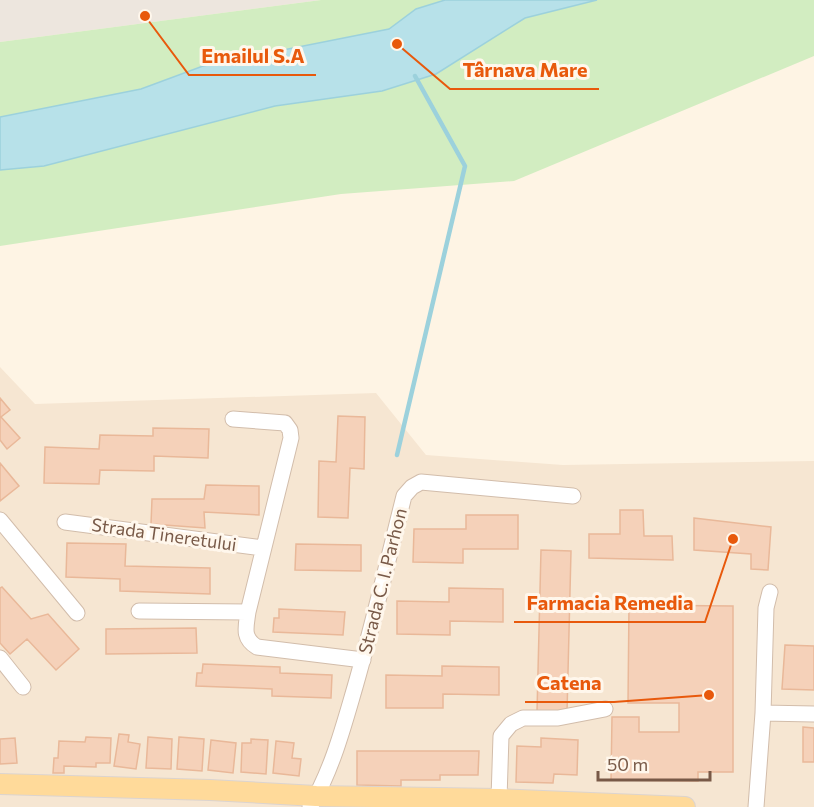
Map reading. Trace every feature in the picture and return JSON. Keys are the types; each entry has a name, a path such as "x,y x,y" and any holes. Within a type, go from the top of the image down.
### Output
{"main road":[{"path":"0,784 210,790 313,802 499,799 525,804 685,807"}],"street":[{"name":"Strada Tineretului","path":"233,419 285,423 290,430 291,438 248,612 245,634 249,643 257,647 363,660"},
{"name":"Strada C. I. Parhon","path":"313,802 327,775 341,734 363,660 404,496 412,487 421,482 573,496"},
{"path":"0,520 77,613"},
{"name":"Strada Tineretului","path":"65,522 263,548"},
{"path":"756,807 763,713 766,608 770,592"},
{"path":"139,611 248,612"},
{"path":"0,658 23,687"},
{"path":"499,799 501,736 511,724 522,718 558,718 604,709"},
{"path":"763,713 814,714"}],"shaded area":[{"path":"0,0 321,0 0,42"},
{"path":"0,367 35,404 376,393 426,455 563,465 814,461 814,807 0,807"}],"green space":[{"path":"321,0 445,0 416,9 389,29 203,66 141,89 0,117 0,42"},
{"path":"597,0 814,0 814,56 514,181 341,194 0,246 0,170 44,166 275,106 382,91 436,74 525,18"}],"water":[{"path":"445,0 597,0 525,18 436,74 382,91 275,106 44,166 0,170 0,117 141,89 203,66 389,29 416,9"}],"building":[{"path":"0,398 10,410 1,417 20,438 7,449 0,440"},
{"path":"338,416 365,417 364,469 350,468 348,518 318,517 319,461 336,462"},
{"path":"153,428 209,429 208,458 154,456 154,471 100,470 99,484 44,483 45,447 99,449 100,435 153,436"},
{"path":"0,463 19,486 0,501"},
{"path":"206,485 259,486 259,515 204,512 205,528 151,524 152,499 204,499"},
{"path":"620,510 643,510 644,536 672,536 673,560 589,558 589,534 620,534"},
{"path":"466,515 518,515 518,549 463,549 463,563 413,562 414,529 466,529"},
{"path":"694,518 771,527 768,570 751,569 751,554 694,550"},
{"path":"67,543 126,544 125,566 210,568 210,594 120,591 120,579 66,577"},
{"path":"296,544 361,545 361,571 295,570"},
{"path":"541,550 571,551 567,713 537,712"},
{"path":"2,587 31,619 48,614 79,649 56,670 27,639 10,654 0,643 0,588"},
{"path":"449,588 503,589 503,622 450,621 450,635 397,634 397,601 449,602"},
{"path":"629,605 733,606 733,772 698,772 698,781 611,780 612,717 639,717 639,732 679,732 679,703 628,703"},
{"path":"279,609 345,612 343,635 273,632 274,618 279,618"},
{"path":"196,628 197,653 106,654 106,629"},
{"path":"785,645 814,646 814,690 782,689"},
{"path":"203,664 280,667 280,673 332,675 331,698 272,696 272,689 196,686 197,673 202,673"},
{"path":"442,666 499,667 499,695 443,694 443,708 386,708 386,675 442,676"},
{"path":"803,727 814,728 814,762 803,762"},
{"path":"119,734 129,735 128,742 140,744 136,769 114,766"},
{"path":"86,737 111,738 110,763 96,763 96,767 64,766 64,773 53,773 54,758 58,758 59,741 85,742"},
{"path":"148,737 172,739 171,769 146,768"},
{"path":"179,737 204,739 202,771 177,769"},
{"path":"15,738 17,763 0,764 0,739"},
{"path":"541,738 578,740 577,775 554,774 553,783 516,782 517,746 541,747"},
{"path":"251,739 268,740 266,774 241,772 242,743 251,743"},
{"path":"211,740 236,743 233,773 208,770"},
{"path":"276,741 294,743 292,758 301,759 299,776 273,773"},
{"path":"357,751 479,751 478,775 440,775 440,780 401,780 401,786 357,785"}],"waterway":[{"path":"397,455 465,166 415,76"}],"place":[{"name":"Emailul S.A","path":"145,16"},
{"name":"Târnava Mare","path":"397,44"},
{"name":"Farmacia Remedia","path":"733,539"},
{"name":"Catena","path":"709,695"}]}
